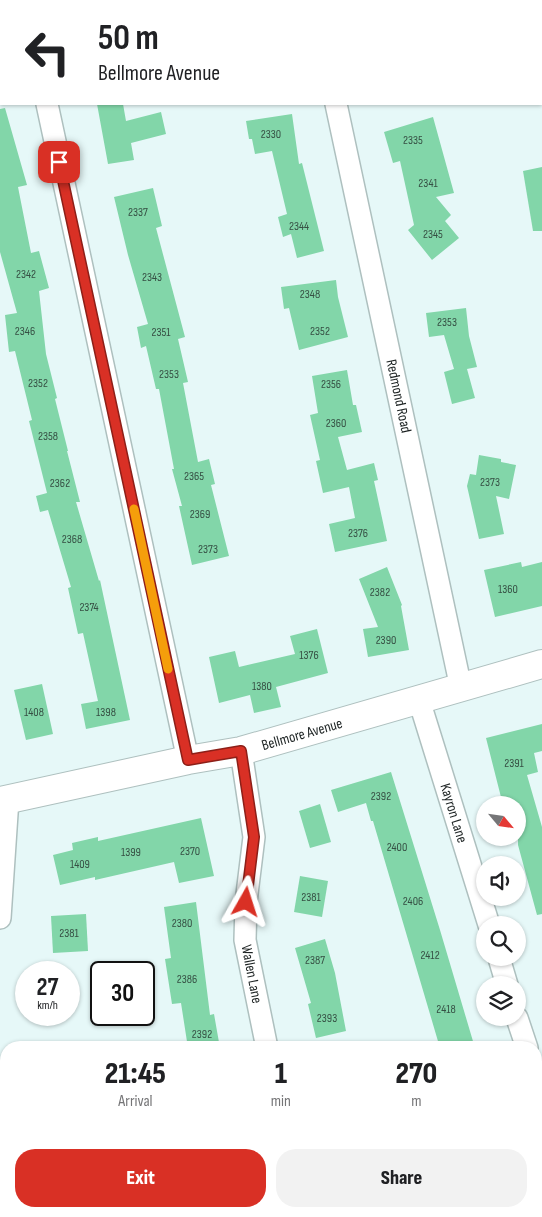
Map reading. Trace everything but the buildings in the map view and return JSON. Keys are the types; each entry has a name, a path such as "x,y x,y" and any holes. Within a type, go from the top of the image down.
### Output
{"main road":[{"name":"Bellmore Avenue","path":"4,800 188,760 241,751 542,664"}],"street":[{"path":"47,105 188,760"},
{"name":"Redmond Road","path":"336,105 461,688"},
{"name":"Kayron Lane","path":"419,700 486,916"},
{"name":"Wallen Lane","path":"241,751 254,837 246,902 245,940 266,1041"},
{"path":"0,918 4,800"},
{"path":"520,1026 525,1041"}],"slow traffic":[{"path":"134,509 168,669"}],"route":[{"path":"59,162 188,760 241,751 254,837 246,902"}]}
